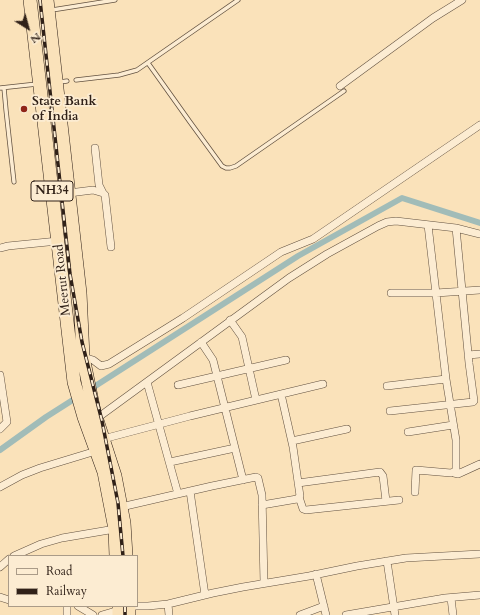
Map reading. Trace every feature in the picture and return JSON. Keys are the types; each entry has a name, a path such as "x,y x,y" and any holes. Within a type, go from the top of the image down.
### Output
{"highway":[{"name":"Meerut Road","path":"30,0 58,241 80,381 91,416 96,451 104,472 115,530 116,555"},
{"name":"Meerut Road","path":"48,5 62,81 69,193 80,293 82,357 80,381"},
{"name":"Meerut Road","path":"91,416 103,439 115,476 124,524 126,555"}],"street":[{"path":"342,88 433,18 462,0"},
{"path":"82,357 93,360 101,366 109,364 183,318 281,252 313,239 480,126"},
{"path":"95,148 99,185 106,199 111,247"},
{"path":"69,193 93,190 103,193"},
{"path":"91,416 148,382 230,320 289,278 327,254 378,226 396,220 456,228 480,234"},
{"path":"428,224 449,404 456,444 456,471 454,473"},
{"path":"390,411 474,401 468,355 456,228"},
{"path":"0,248 58,241"},
{"path":"391,293 436,293 480,290"},
{"path":"230,320 242,337 256,400"},
{"path":"202,342 212,357 243,480"},
{"path":"468,355 480,354"},
{"path":"178,386 286,360"},
{"path":"0,375 7,422 0,428"},
{"path":"387,386 446,379"},
{"path":"148,382 178,494"},
{"path":"103,439 225,407 323,384"},
{"path":"281,394 292,441 300,494 299,497 303,509 306,510 399,500"},
{"path":"408,432 453,425"},
{"path":"292,441 346,429"},
{"path":"170,462 235,448"},
{"path":"0,487 22,475 40,468 96,451"},
{"path":"416,492 416,470 458,474 480,464"},
{"path":"298,483 380,472 383,476 386,501"},
{"path":"121,507 256,477 260,480 262,504 264,583"},
{"path":"190,491 205,595"},
{"path":"262,504 299,497"},
{"path":"16,555 41,544 62,538 115,530"},
{"path":"102,615 124,610 168,604 264,583 387,561 424,557 466,556 480,554"},
{"path":"0,567 8,561"},
{"path":"387,561 395,615"},
{"path":"316,574 326,615"},
{"path":"346,615 451,598 480,595"},
{"path":"451,598 453,615"},
{"path":"168,604 168,615"},
{"path":"300,615 324,606"},
{"path":"80,607 93,615"}],"lane":[{"path":"48,5 115,0"},
{"path":"76,80 128,73 137,70 238,0"},
{"path":"148,63 222,166 226,168 236,166 342,88"},
{"path":"14,182 2,88 40,84"}],"waterway":[{"path":"89,390 298,256 402,198 480,223"},
{"path":"0,450 46,417 79,396"}],"railway":[{"path":"40,0 70,274 82,342 102,421 118,503 123,555"},
{"path":"125,607 125,615"}],"place":[{"name":"State Bank of India","path":"24,109"}]}
